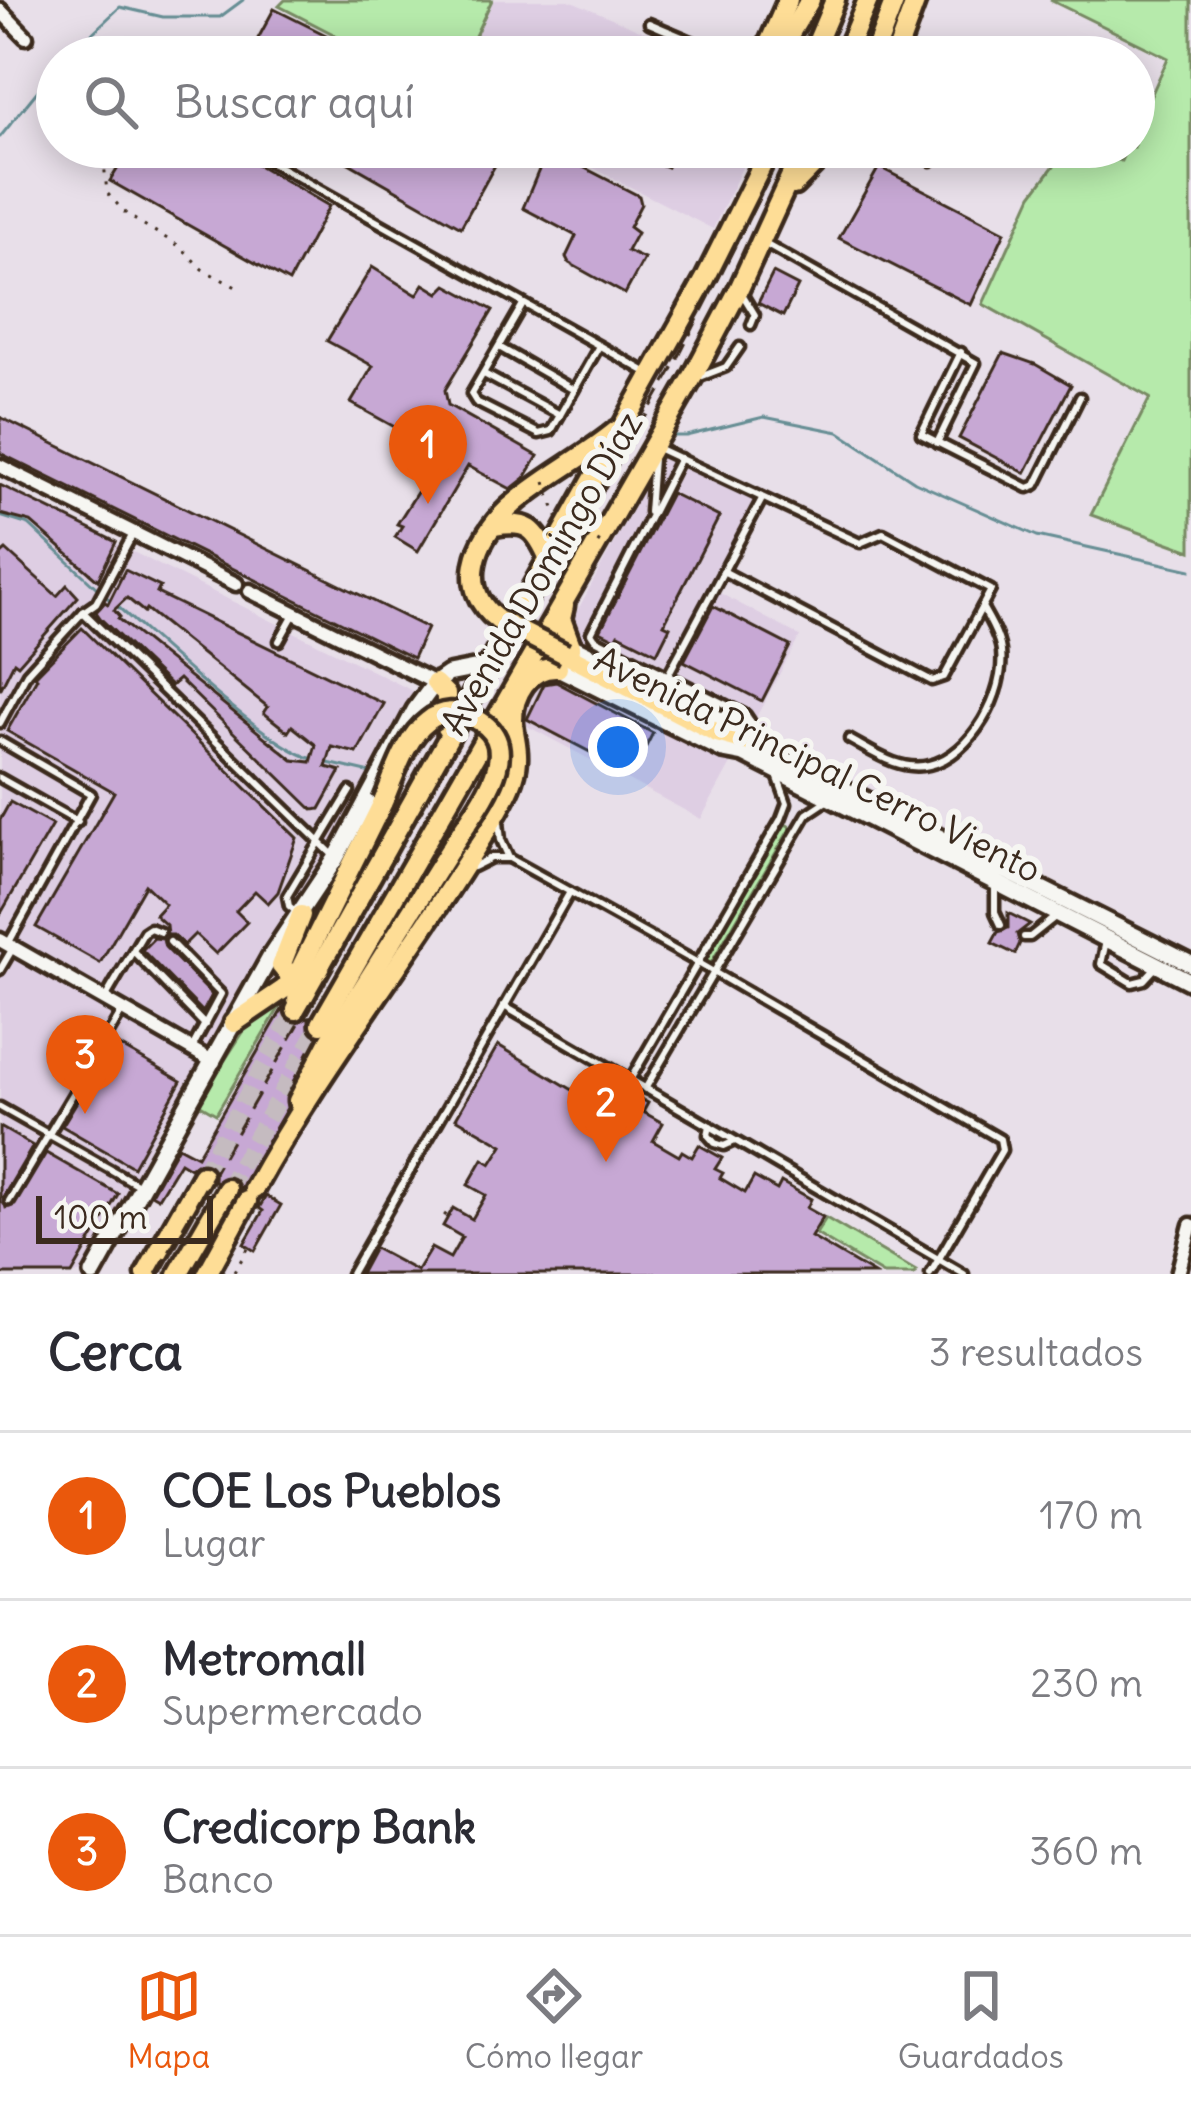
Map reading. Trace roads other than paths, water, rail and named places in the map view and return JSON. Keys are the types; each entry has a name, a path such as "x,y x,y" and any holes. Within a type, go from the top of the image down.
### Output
{"main road":[{"path":"820,36 835,0"},
{"path":"853,36 868,0"},
{"path":"881,36 895,0"},
{"path":"903,36 916,0"},
{"path":"778,36 800,5"},
{"path":"786,36 800,5"},
{"path":"748,195 754,168"},
{"name":"Avenida Domingo Díaz","path":"303,963 296,1010 652,375 761,168"},
{"name":"Avenida Domingo Díaz","path":"321,1024 691,380 795,168"},
{"path":"778,208 813,168"},
{"path":"624,424 512,506 477,559 473,590 485,611 498,620 745,744"},
{"path":"495,526 523,522 533,529 549,559"},
{"path":"186,1263 265,1170 502,805 517,760 516,700 561,619 567,595"},
{"path":"561,619 565,656"},
{"path":"530,675 565,656"},
{"path":"435,683 446,694 448,719 435,766"},
{"path":"288,1135 300,1098 330,1040 495,778 500,755 496,735 464,713 444,712 426,722 410,745 303,963 286,972 282,961 301,915"},
{"path":"234,1023 284,989 357,903"},
{"path":"146,1274 202,1175"},
{"path":"207,1274 244,1193"}],"street":[{"path":"0,10 26,37"},
{"path":"0,466 236,584"},
{"path":"250,591 435,683"},
{"name":"Avenida Principal Cerro Viento","path":"565,656 663,683 733,726 772,770 1191,982"},
{"name":"Avenida Principal Cerro Viento","path":"565,656 723,750 745,744 1191,964"},
{"path":"93,1274 272,954 336,858 415,710 448,674 489,666"},
{"path":"7,944 214,1062"},
{"path":"1178,1274 1191,1225"}],"lane":[{"path":"650,23 680,36"},
{"path":"281,168 652,375"},
{"path":"761,242 976,363 938,443"},
{"path":"739,289 755,315 751,326"},
{"path":"522,305 471,394 476,402 539,434 551,430 599,346"},
{"path":"498,347 574,390"},
{"path":"691,380 726,367 740,347"},
{"path":"961,352 921,429 925,438 1032,487 1080,397"},
{"path":"483,374 560,415"},
{"path":"647,521 652,446 860,543 883,533 991,590 944,677 932,681 723,571"},
{"path":"680,458 591,633 663,683 763,497"},
{"path":"0,723 27,673 82,612 96,603 134,532"},
{"path":"849,739 906,766 931,765 973,733 994,693 1001,651 982,607"},
{"path":"82,612 336,858"},
{"path":"279,641 294,614"},
{"path":"0,741 91,794 7,944 0,970"},
{"path":"630,1079 787,803 772,770"},
{"path":"2,782 78,822"},
{"path":"301,915 286,902 350,791"},
{"path":"645,1089 807,814 832,800"},
{"path":"502,805 498,824 509,858"},
{"path":"453,886 476,865 491,858 509,858 1000,1139 1002,1150 930,1274"},
{"path":"995,884 995,912 1001,925"},
{"path":"351,1274 570,890"},
{"path":"1024,937 1057,916"},
{"path":"104,1000 150,928 160,932"},
{"path":"1106,941 1101,964 1132,983 1144,980 1156,966"},
{"path":"170,942 221,994 192,1049"},
{"path":"133,951 205,1025"},
{"path":"504,1006 964,1274"},
{"path":"9,1201 123,1010"},
{"path":"0,1107 142,1188"}],"waterway":[{"path":"89,36 120,7 163,17 220,17 243,0"},
{"path":"0,137 36,93"},
{"path":"669,436 764,417 839,432 915,482 1037,536 1191,570"},
{"path":"0,516 29,525 111,601"},
{"path":"118,607 242,715 313,759"},
{"path":"328,763 371,773"}],"tunnel":[{"path":"202,1175 296,1010"},
{"path":"227,1189 321,1024"}],"railway":[{"path":"833,36 847,0"},
{"path":"156,1274 671,372 774,168"}],"place":[{"name":"COE Los Pueblos","path":"428,504"},
{"name":"Credicorp Bank","path":"85,1114"},
{"name":"Metromall","path":"606,1162"}]}
